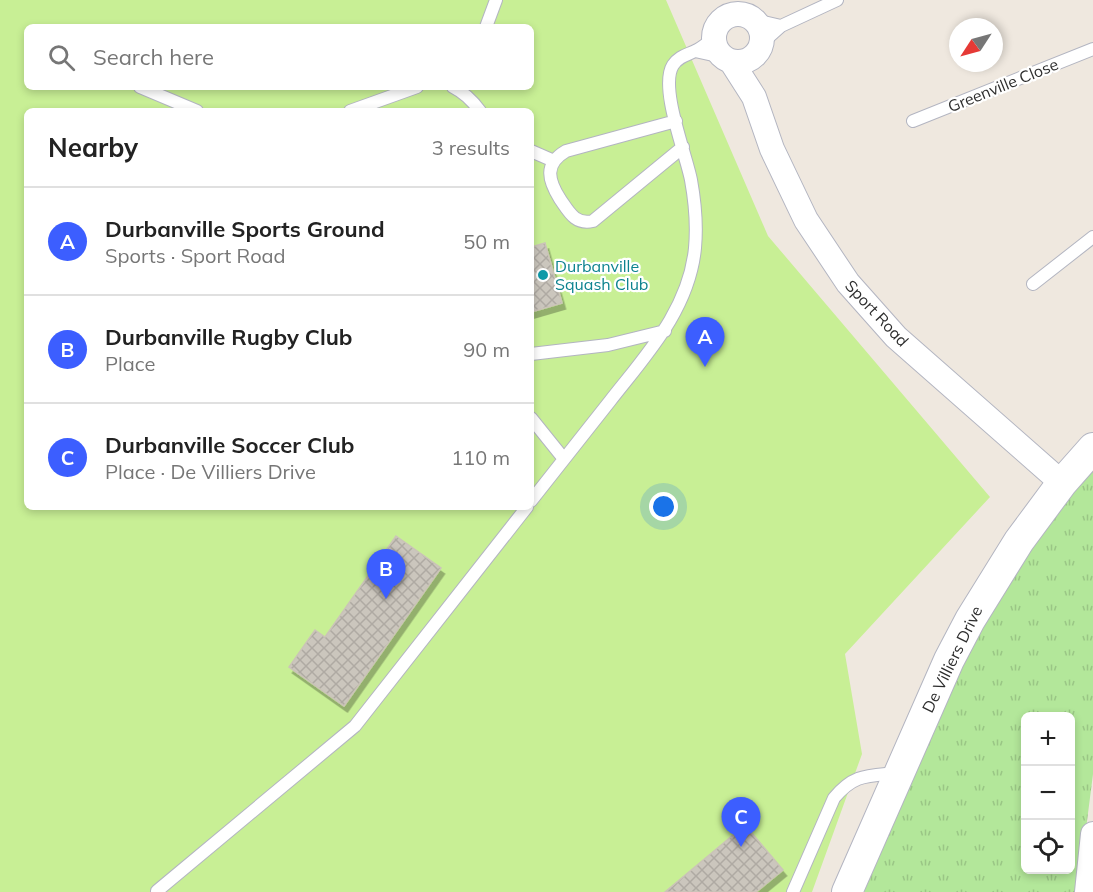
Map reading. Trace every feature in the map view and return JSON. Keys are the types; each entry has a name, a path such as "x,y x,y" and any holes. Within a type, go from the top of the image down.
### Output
{"street":[{"path":"716,47 718,0"},
{"path":"746,12 761,31 760,48 751,59 741,62 716,47 723,19 732,15 746,12"},
{"name":"Sport Road","path":"716,47 754,97 772,149 788,185 821,245 848,283 896,336 1062,483"},
{"name":"Sport Road","path":"754,97 760,48"},
{"name":"De Villiers Drive","path":"847,892 970,620 1019,542 1062,483 1093,448"},
{"path":"1087,892 1093,834"}],"lane":[{"path":"487,24 496,0"},
{"path":"760,48 781,26 837,0"},
{"path":"746,12 781,26"},
{"path":"534,497 665,331 683,296 695,248 694,202 691,179 668,86 670,72 678,60 716,47"},
{"name":"Greenville Close","path":"913,121 1093,49"},
{"path":"147,90 190,108"},
{"path":"358,108 409,90"},
{"path":"461,90 478,108"},
{"path":"676,121 566,151 554,161 550,171 553,187 573,218 588,222 598,219 683,147"},
{"path":"534,152 554,161"},
{"path":"1034,284 1093,237"},
{"path":"534,354 608,345 665,331"},
{"path":"534,422 564,459"},
{"path":"157,891 355,726 525,510"},
{"path":"793,892 834,798 844,786 858,778 900,772"}],"green space":[{"path":"0,0 666,0 768,236 990,497 845,654 862,754 812,892 0,892"},
{"path":"1093,463 1093,774 1078,892 864,892 956,678 1029,546"}],"building":[{"name":"Durbanville Squash Club","path":"545,243 562,303 534,311 534,246"},
{"path":"396,536 441,568 344,706 289,667 315,630 325,637"},
{"path":"745,825 783,870 756,892 665,892"}],"place":[{"name":"Durbanville Squash Club","path":"543,275"},
{"name":"Durbanville Sports Ground","path":"705,367"},
{"name":"Durbanville Rugby Club","path":"386,599"},
{"name":"Durbanville Soccer Club","path":"741,847"}]}
